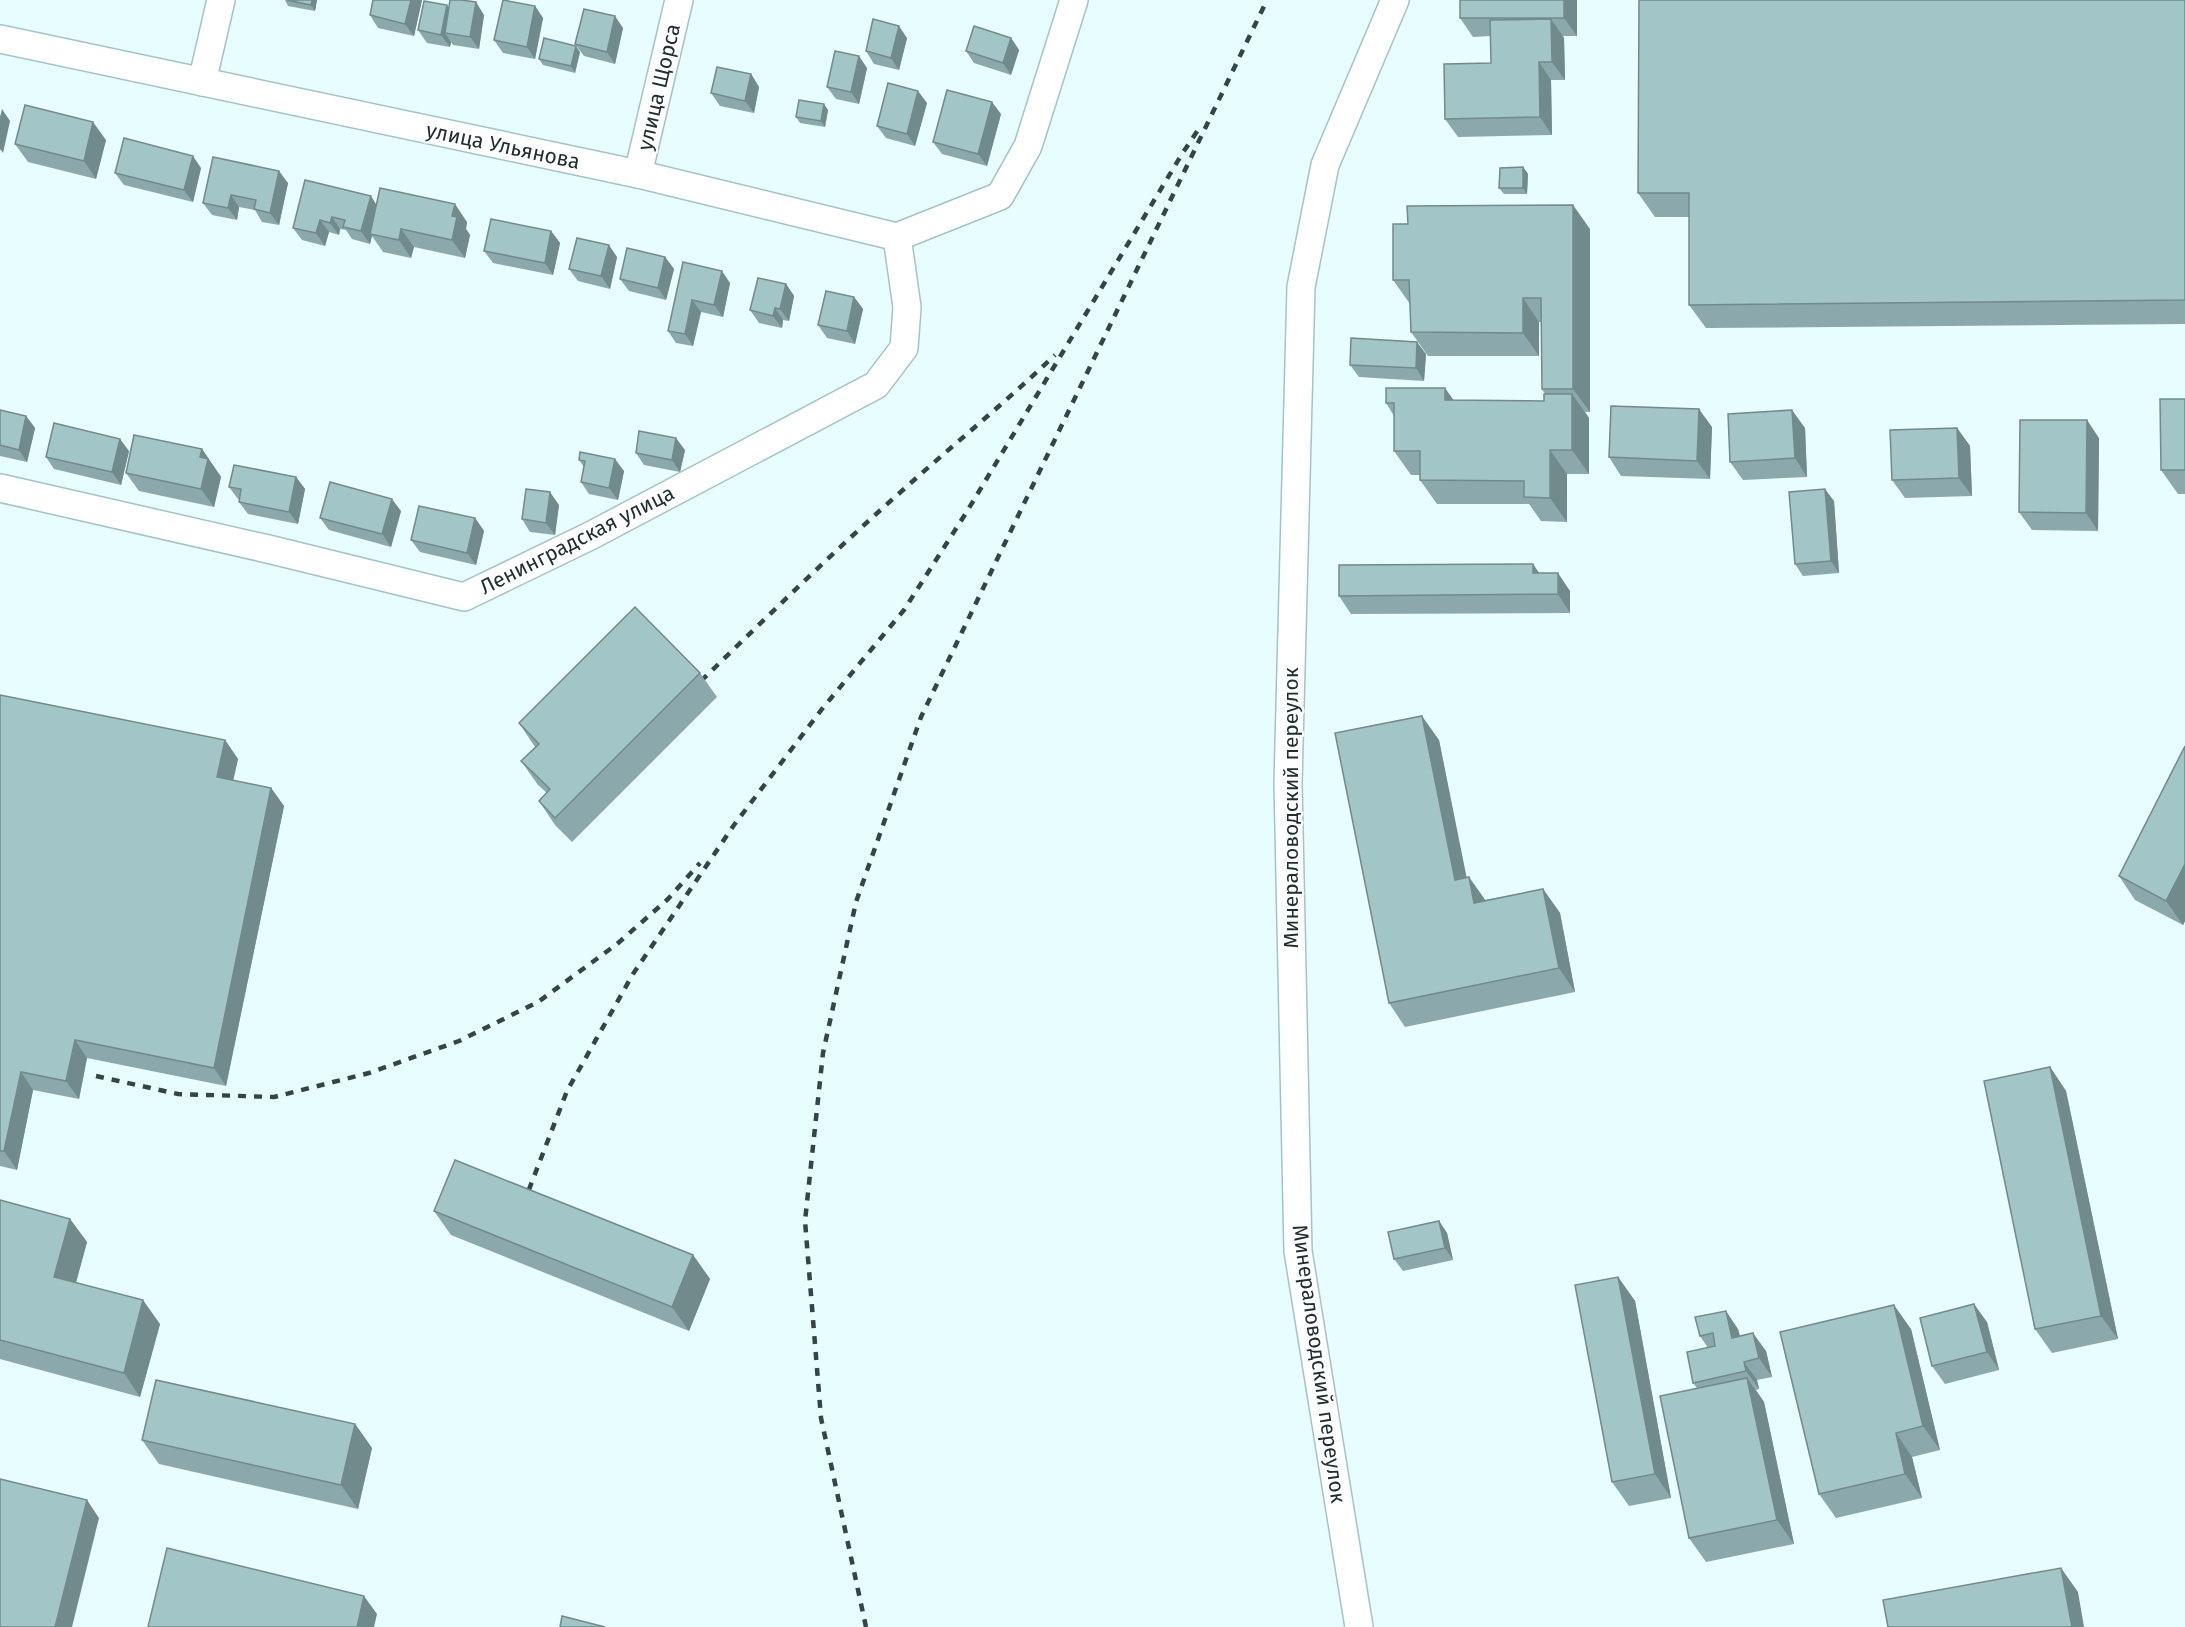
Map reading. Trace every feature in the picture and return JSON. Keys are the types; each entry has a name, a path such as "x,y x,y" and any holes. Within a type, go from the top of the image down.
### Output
{"street":[{"path":"202,82 221,0"},
{"name":"улица Щорса","path":"638,174 679,0"},
{"path":"897,237 1000,196 1028,146 1074,0"},
{"name":"Минераловодский переулок","path":"1359,1627 1298,1251 1287,783 1301,287 1325,165 1395,0"},
{"name":"улица Ульянова","path":"0,39 638,174 897,237"},
{"name":"Ленинградская улица","path":"0,488 268,549 464,597 590,536 876,385 904,348 907,307 897,237"}],"building":[{"path":"287,0 312,0 311,5"},
{"path":"373,0 411,0 405,24 370,15"},
{"path":"450,0 476,2 470,37 445,33"},
{"path":"503,0 535,6 527,47 494,40"},
{"path":"1460,0 1564,0 1564,18 1460,18"},
{"path":"1639,0 2185,0 2185,300 1689,305 1689,193 1638,193"},
{"path":"424,1 447,5 441,35 418,30"},
{"path":"584,9 615,16 607,52 575,44"},
{"path":"873,19 899,26 891,58 866,51"},
{"path":"1551,19 1552,62 1539,62 1540,117 1445,119 1444,64 1491,63 1490,20"},
{"path":"974,26 1011,38 1003,63 966,51"},
{"path":"544,38 576,46 571,66 539,59"},
{"path":"835,51 859,56 851,92 827,87"},
{"path":"717,67 751,74 745,101 711,93"},
{"path":"888,83 918,91 907,134 877,126"},
{"path":"947,90 992,102 978,154 933,142"},
{"path":"799,100 824,104 821,121 796,117"},
{"path":"25,105 93,122 84,161 15,144"},
{"path":"124,138 193,156 184,190 115,173"},
{"path":"213,157 279,171 270,213 254,209 256,200 231,195 228,208 203,203"},
{"path":"1523,167 1523,188 1499,188 1500,168"},
{"path":"305,180 371,196 361,231 343,227 345,220 332,217 330,223 320,220 316,233 293,228"},
{"path":"380,188 455,204 452,216 457,217 452,240 401,229 399,240 370,234"},
{"path":"1573,205 1573,389 1542,389 1541,298 1523,298 1523,333 1411,332 1409,280 1393,280 1393,224 1408,224 1407,206"},
{"path":"491,219 551,231 545,263 484,251"},
{"path":"577,238 609,245 601,276 569,269"},
{"path":"627,248 665,257 658,288 620,279"},
{"path":"683,262 722,271 714,305 692,300 685,334 668,331"},
{"path":"758,278 786,284 780,309 775,308 773,316 750,310"},
{"path":"826,291 854,297 847,331 818,325"},
{"path":"1351,338 1417,342 1416,368 1350,365"},
{"path":"1386,388 1445,388 1445,400 1544,401 1544,394 1572,394 1572,450 1550,450 1550,498 1524,497 1524,481 1420,480 1420,451 1394,451 1394,403 1386,403"},
{"path":"2160,399 2185,399 2185,470 2161,470"},
{"path":"1611,406 1699,409 1697,461 1609,457"},
{"path":"0,410 26,416 19,450 0,445"},
{"path":"1792,410 1795,458 1730,462 1728,414"},
{"path":"2020,420 2087,420 2086,513 2019,512"},
{"path":"54,423 120,439 112,472 46,457"},
{"path":"1957,428 1959,478 1892,480 1890,430"},
{"path":"639,431 676,438 672,460 636,453"},
{"path":"134,435 202,449 200,457 208,459 201,489 126,473"},
{"path":"580,452 615,459 609,488 581,482 585,461 579,460"},
{"path":"234,465 296,477 289,512 239,502 241,489 229,487"},
{"path":"330,482 392,499 382,534 320,518"},
{"path":"526,489 550,492 546,523 522,519"},
{"path":"1825,489 1831,561 1795,564 1789,492"},
{"path":"419,506 475,518 467,553 411,540"},
{"path":"1533,564 1533,573 1558,573 1558,594 1339,596 1339,565"},
{"path":"635,607 700,673 555,818 539,801 550,789 521,761 539,744 519,723"},
{"path":"0,695 225,740 217,777 271,788 214,1068 75,1040 66,1081 21,1072 4,1151 0,1151"},
{"path":"1422,716 1455,880 1469,877 1474,903 1543,889 1559,968 1389,1003 1335,733"},
{"path":"2185,746 2185,864 2166,901 2119,876"},
{"path":"2050,1067 2101,1316 2035,1329 1984,1081"},
{"path":"455,1160 693,1255 672,1307 434,1211"},
{"path":"0,1200 70,1219 54,1277 143,1300 124,1373 0,1340"},
{"path":"1439,1221 1445,1248 1394,1259 1388,1232"},
{"path":"1618,1277 1655,1474 1612,1482 1575,1285"},
{"path":"1974,1304 1987,1352 1932,1366 1920,1318"},
{"path":"1894,1305 1923,1426 1896,1433 1905,1474 1819,1494 1780,1332"},
{"path":"1726,1311 1732,1338 1753,1333 1759,1358 1744,1362 1746,1371 1693,1383 1687,1352 1715,1346 1713,1333 1700,1336 1695,1317"},
{"path":"1747,1378 1777,1520 1689,1538 1660,1396"},
{"path":"156,1380 355,1424 341,1485 142,1440"},
{"path":"0,1479 87,1500 55,1627 0,1627"},
{"path":"167,1548 364,1596 357,1627 148,1627"},
{"path":"2061,1568 2072,1627 1888,1627 1883,1600"},
{"path":"562,1616 605,1627 560,1627"}],"railway":[{"path":"866,1627 821,1418 805,1221 823,1053 856,902 921,717 1267,0"},
{"path":"523,1205 567,1091 633,974 734,825 822,709 904,610 966,513 1198,130"},
{"path":"701,681 852,536 1055,355"},
{"path":"96,1076 178,1094 274,1097 369,1073 459,1041 538,1002 617,944 668,899 700,863"}]}
